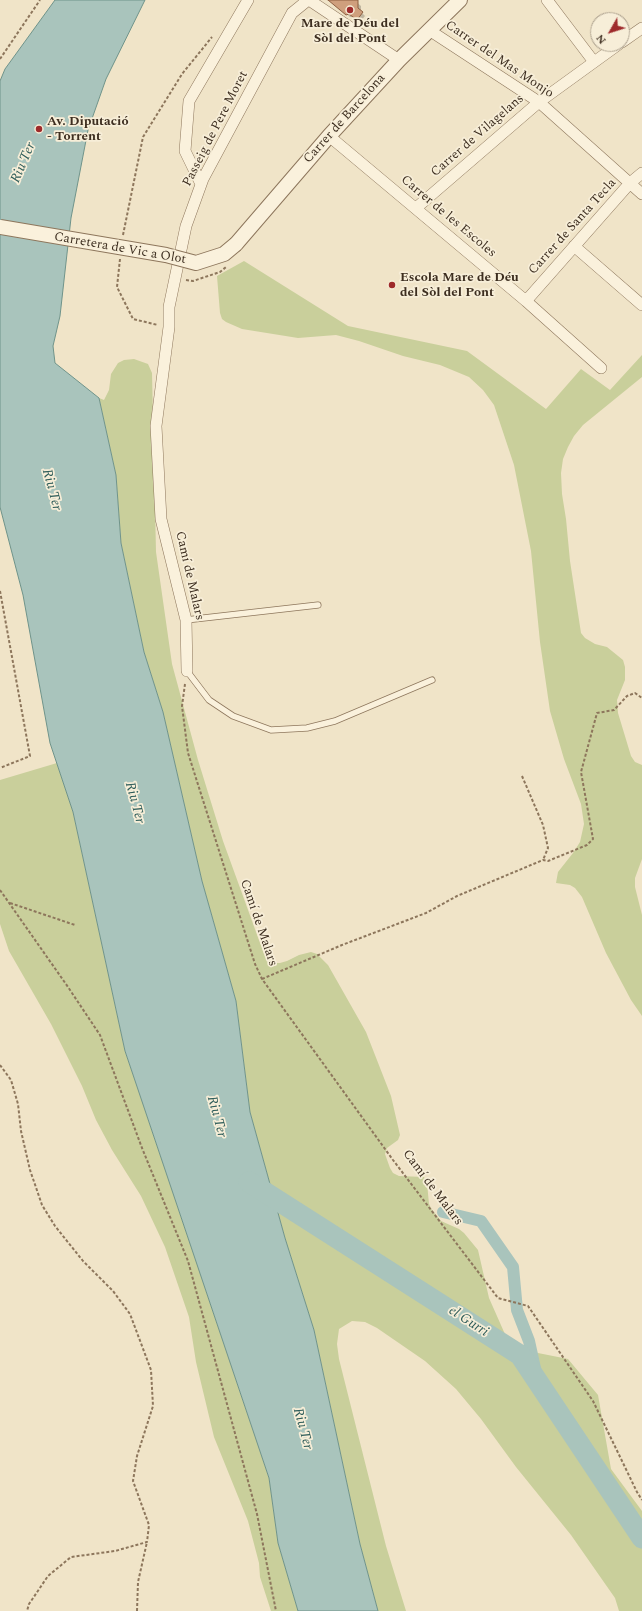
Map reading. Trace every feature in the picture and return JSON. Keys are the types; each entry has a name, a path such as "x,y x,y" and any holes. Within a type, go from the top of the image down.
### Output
{"street":[{"path":"201,184 185,151 189,101 248,0"},
{"path":"309,0 399,60"},
{"name":"Passeig de Pere Moret","path":"168,307 186,226 201,184 292,13 309,0"},
{"name":"Carrer de Barcelona","path":"236,244 329,136 399,60 460,0"},
{"path":"547,0 594,62"},
{"path":"630,36 642,28"},
{"name":"Carrer del Mas Monjo","path":"429,30 539,102 642,194"},
{"name":"Carrer de Vilagelans","path":"416,208 539,102 608,52"},
{"name":"Carrer de les Escoles","path":"329,136 526,300 601,368"},
{"name":"Carrer de Santa Tecla","path":"526,300 642,172"},
{"name":"Carretera de Vic a Olot","path":"0,227 166,255 196,263 224,254 236,244"},
{"path":"574,246 642,305"},
{"name":"Camí de Malars","path":"168,307 169,327 156,426 161,519 186,620 188,671"}],"lane":[{"path":"186,620 318,605"},
{"path":"188,671 209,700 233,716 271,730 307,728 335,721 432,680"}],"path":[{"path":"0,59 40,0"},
{"path":"122,241 143,137 182,74 212,37"},
{"path":"120,256 117,287 133,319 169,327"},
{"path":"193,281 220,272"},
{"path":"0,591 30,756 0,768"},
{"name":"Camí de Malars","path":"188,671 182,706 188,753 255,964 262,979 393,1160 498,1298 528,1306 593,1401 642,1500"},
{"path":"262,979 342,945 426,913 457,896 543,860 548,861 587,845 593,839 580,772 597,713 614,710 627,696 635,693 642,698"},
{"path":"522,776 543,825 548,848 543,860"},
{"path":"0,890 100,1035 142,1148 188,1261 257,1514 276,1611"},
{"path":"9,903 75,925"},
{"path":"0,1065 11,1080 18,1104 21,1131 30,1170 42,1205 83,1261 113,1291 130,1314 151,1370 153,1406 136,1456 134,1481 150,1524 138,1582 137,1611"},
{"path":"27,1611 29,1604 48,1576 71,1557 115,1551 147,1542"}],"green space":[{"path":"244,261 348,326 467,351 546,409 581,369 610,390 642,355 642,377 583,425 574,436 568,447 563,459 561,473 570,561 581,633 585,638 595,644 607,647 623,660 625,667 625,680 617,700 618,713 631,756 635,762 642,765 642,859 635,878 635,887 642,915 642,1016 631,1000 606,953 582,897 575,888 570,885 556,883 558,872 580,842 584,824 581,804 564,759 550,711 540,642 531,551 514,465 494,405 483,390 469,377 440,365 403,356 336,335 298,338 242,329 226,322 222,319 220,313 217,276"},
{"path":"134,359 148,364 152,373 156,552 172,664 198,760 223,841 264,954 268,960 274,963 280,963 311,952 317,954 328,965 366,1032 391,1096 400,1135 398,1140 387,1148 385,1154 393,1173 399,1176 424,1177 427,1183 429,1204 432,1210 441,1221 459,1229 464,1233 478,1250 489,1298 508,1341 538,1353 568,1359 598,1395 611,1469 642,1511 642,1611 619,1611 615,1598 571,1535 456,1389 425,1361 377,1328 365,1322 352,1321 339,1329 337,1344 339,1359 386,1546 406,1611 378,1611 360,1544 314,1330 285,1238 250,1112 236,1001 202,881 163,712 144,652 121,543 116,475 99,398 104,400 109,390 111,374 118,363 124,360"},
{"path":"57,763 73,812 125,1051 269,1478 278,1543 298,1611 271,1611 260,1577 259,1563 248,1521 214,1437 196,1362 189,1317 165,1247 141,1196 112,1150 96,1120 82,1086 51,1024 9,951 0,924 0,780"}],"water":[{"name":"Riu Ter","path":"55,0 145,0 106,79 88,130 71,218 60,316 53,346 55,363 99,398 116,475 121,543 144,652 163,712 202,881 236,1001 250,1112 285,1238 314,1330 360,1544 378,1611 298,1611 278,1543 269,1478 125,1051 73,812 50,743 23,595 0,507 0,81 5,69"}],"building":[{"name":"Mare de Déu del Sòl del Pont","path":"328,0 358,0 358,8 363,12 357,20 349,14 346,15"}],"waterway":[{"name":"el Gurri","path":"249,1182 520,1355 642,1538"},
{"path":"443,1212 481,1221 513,1267 517,1310 529,1341 538,1382"}],"place":[{"name":"Mare de Déu del Sòl del Pont","path":"350,10"},
{"name":"Av. Diputació - Torrent","path":"39,129"},
{"name":"Escola Mare de Déu del Sòl del Pont","path":"392,285"}]}
